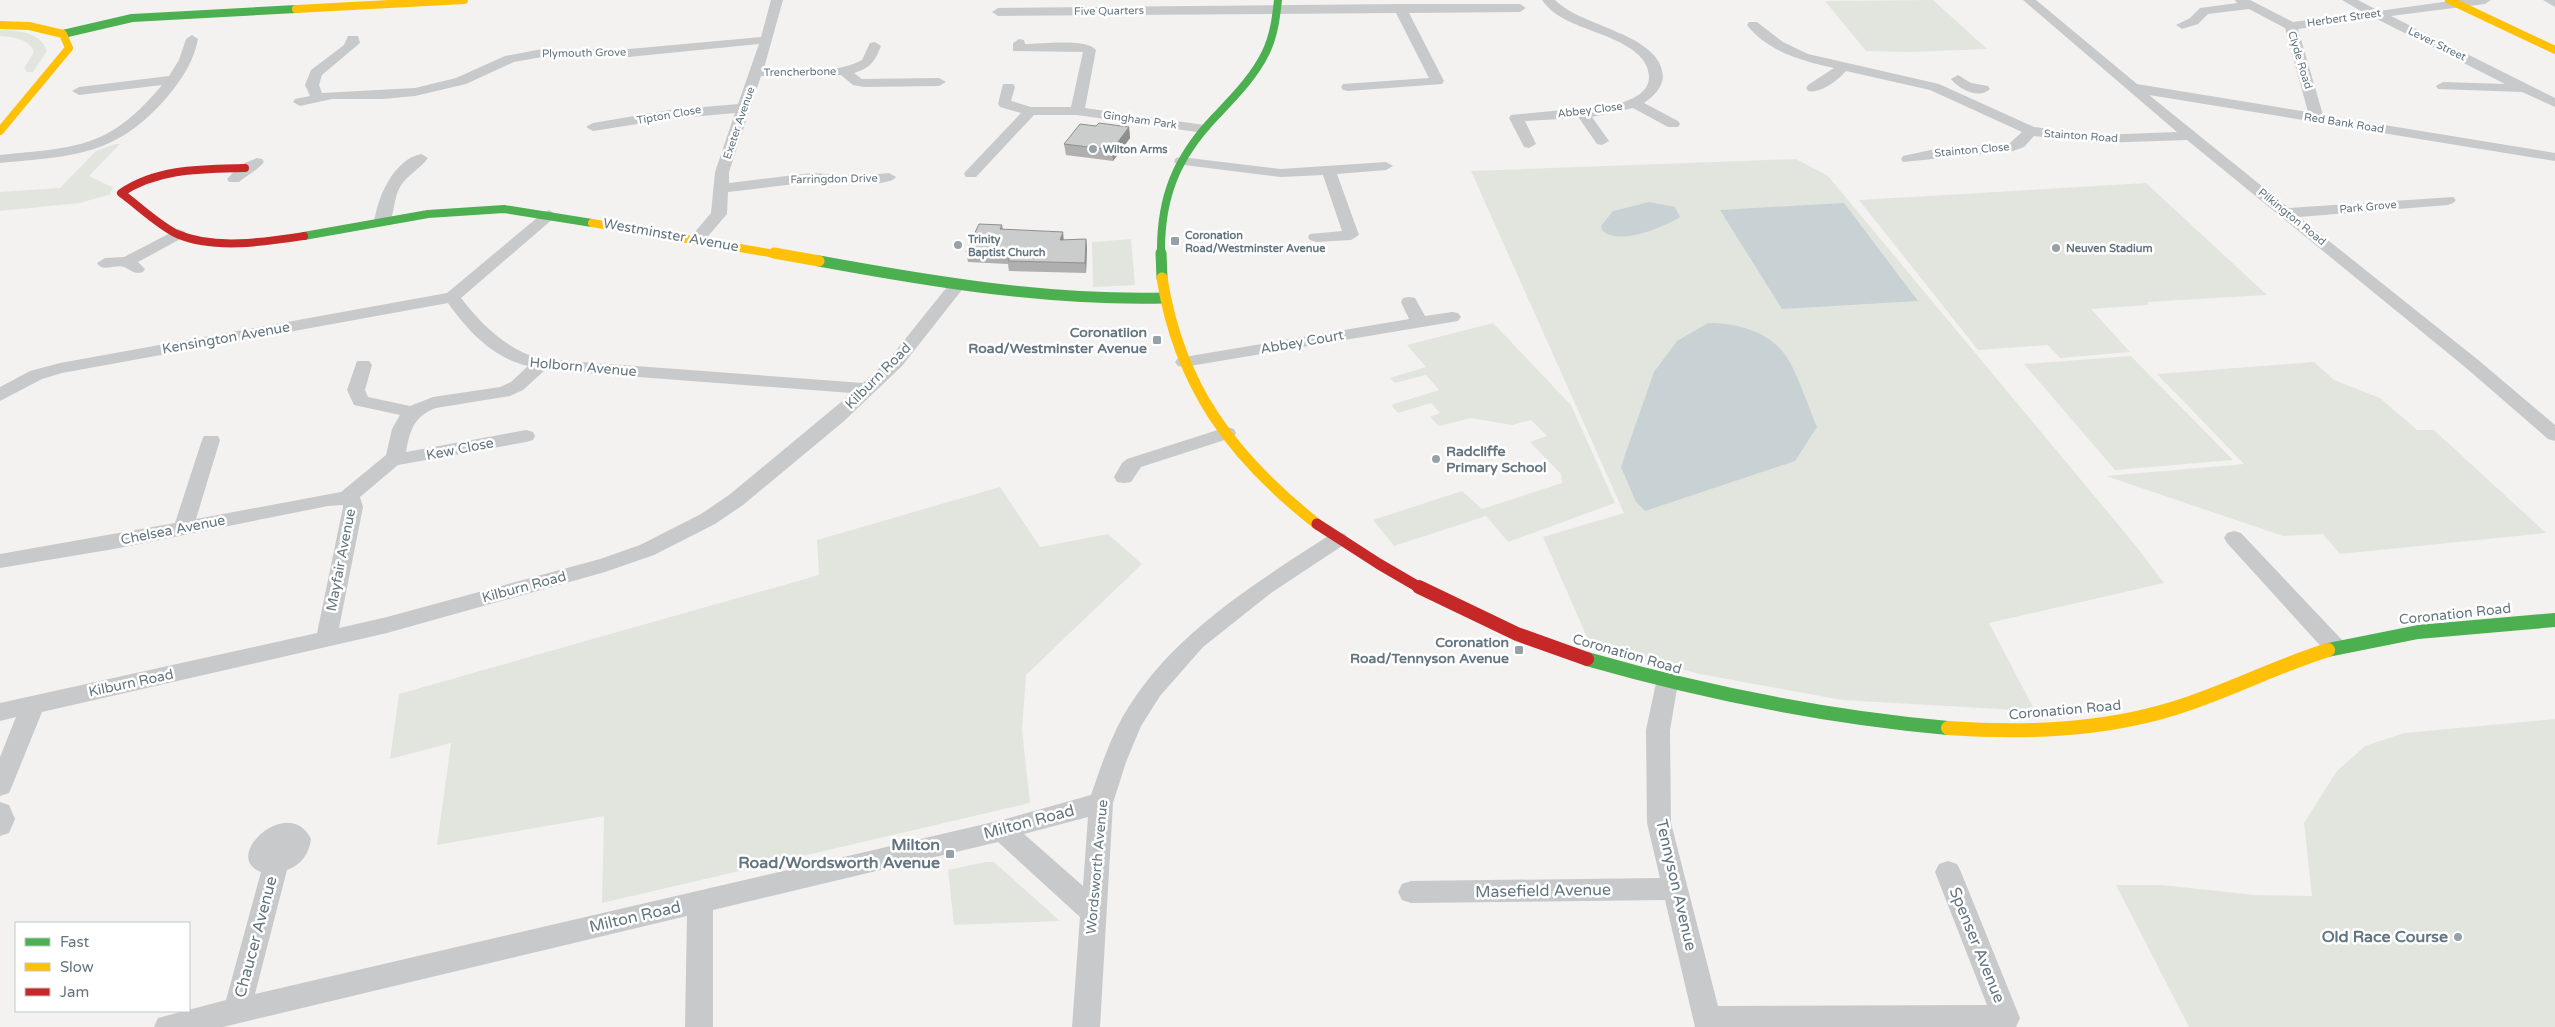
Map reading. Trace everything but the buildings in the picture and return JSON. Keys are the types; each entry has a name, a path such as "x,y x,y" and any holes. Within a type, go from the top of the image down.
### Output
{"street":[{"path":"0,25 29,26 63,34 132,18 392,2 464,0"},
{"name":"Exeter Avenue","path":"697,239 719,214 722,172 767,40 777,0"},
{"name":"Abbey Close","path":"1529,144 1516,118 1583,113 1636,104 1650,94 1655,84 1657,70 1654,62 1629,42 1559,12 1548,0"},
{"name":"Pilkington Road","path":"2029,0 2190,136 2288,213 2471,363 2555,435"},
{"name":"Lever Street","path":"2348,0 2555,103"},
{"name":"Herbert Street","path":"2291,26 2454,2 2485,0"},
{"path":"2549,0 2555,3"},
{"path":"2454,2 2555,50"},
{"path":"2182,25 2194,21 2204,11 2246,3"},
{"name":"Clyde Road","path":"2246,3 2291,26 2317,118"},
{"name":"Five Quarters","path":"998,12 1279,5 1520,8"},
{"name":"Coronation Road","path":"1279,5 1276,34 1264,61 1244,90 1204,129 1181,161 1170,185 1162,225 1164,298 1171,327 1184,362 1203,398 1227,432 1260,472 1291,502 1338,539 1422,589 1484,619 1549,647 1667,683 1842,718 1941,728 2018,731 2080,726 2135,718 2179,706 2281,665 2335,647 2399,634 2555,620"},
{"path":"1348,87 1438,81 1400,8"},
{"name":"Stainton Road","path":"1780,28 1757,28 1791,52 1842,67 1922,84 1950,94 2001,120 2031,131 2098,139 2190,136"},
{"path":"0,131 69,48 63,34"},
{"name":"Plymouth Grove","path":"300,102 316,97 415,92 461,81 510,59 542,53 630,53 695,45 767,40"},
{"path":"316,97 312,85 316,73 353,41 371,41"},
{"path":"1019,43 1018,48 1084,47 1090,50 1082,96 1077,111"},
{"path":"0,159 81,151 109,141 147,112 184,65 196,44"},
{"name":"Trencherbone","path":"756,72 844,71 865,65 875,46"},
{"path":"1813,88 1833,81 1842,67"},
{"name":"Trencherbone","path":"844,71 858,82 864,83 938,82"},
{"path":"79,91 106,85 172,80"},
{"path":"1950,94 1962,83 1983,89"},
{"name":"Lever Street","path":"2443,86 2526,89"},
{"name":"Gingham Park","path":"1008,87 1004,101 1006,104 1030,111 1077,111 1204,129"},
{"name":"Red Bank Road","path":"2132,88 2555,157"},
{"path":"1636,104 1673,124"},
{"name":"Tipton Close","path":"590,128 656,118 687,111 745,108"},
{"path":"971,174 1030,111"},
{"path":"1583,113 1602,141"},
{"name":"Stainton Close","path":"1893,156 1911,163 1935,153 2013,148 2031,131"},
{"path":"2522,152 2555,170"},
{"path":"382,222 383,204 391,187 405,170 423,157"},
{"path":"1181,161 1281,173 1386,166"},
{"name":"Westminster Avenue","path":"251,165 188,171 133,185 122,190 121,193 178,234 210,240 257,242 313,235 382,222 487,208 549,215 697,239 957,286 1062,298 1124,300 1164,298"},
{"name":"Westminster Avenue","path":"234,179 251,165"},
{"path":"1316,237 1352,235 1330,171"},
{"name":"Farringdon Drive","path":"720,189 812,177 859,180 892,177"},
{"name":"Park Grove","path":"2288,213 2448,200"},
{"path":"452,297 549,215"},
{"path":"105,263 132,265 178,234"},
{"name":"Kilburn Road","path":"0,712 326,640 596,567 647,550 701,523 736,500 836,418 896,362 957,286"},
{"name":"Holborn Avenue","path":"452,297 502,350 523,361 866,390"},
{"name":"Kensington Avenue","path":"2,393 36,375 60,368 452,297"},
{"path":"1409,302 1419,322"},
{"name":"Abbey Court","path":"1184,362 1452,317"},
{"path":"393,459 402,429 413,412 433,403 504,392 517,386 541,364"},
{"path":"362,366 356,390 360,401 413,412"},
{"path":"1124,477 1129,467 1134,463 1227,432"},
{"name":"Kew Close","path":"393,459 416,458 526,436"},
{"path":"183,528 211,440"},
{"name":"Mayfair Avenue","path":"326,640 353,507 352,501 346,498 393,459"},
{"name":"Chelsea Avenue","path":"0,561 183,528 328,499 346,498"},
{"path":"2234,538 2335,647"},
{"name":"Wordsworth Avenue","path":"1086,1027 1092,912 1101,803 1114,762 1130,723 1152,690 1195,641 1231,612 1338,539"},
{"name":"Tennyson Avenue","path":"1667,683 1658,730 1659,823 1708,1023"},
{"path":"0,786 33,705"},
{"name":"Milton Road","path":"168,1027 1002,830 1101,803"},
{"path":"0,812 3,819 0,826"},
{"path":"1002,830 1092,912"},
{"name":"Chaucer Avenue","path":"237,1011 276,863"},
{"name":"Spenser Avenue","path":"1708,1023 2006,1018 1948,872"},
{"name":"Masefield Avenue","path":"1411,892 1676,889"},
{"path":"699,1027 700,902"}],"shaded area":[{"path":"1933,0 1987,49 1908,52 1866,51 1825,1"},
{"path":"0,30 28,33 40,40 44,45 47,51 33,72 27,72 24,68 34,52 32,47 20,39 0,36"},
{"path":"120,144 89,176 114,188 110,192 111,194 80,203 0,211 0,192 60,188 96,151"},
{"path":"1796,159 1828,176 2136,546 2164,583 1989,623 2035,711 1842,700 1700,674 1590,644 1543,537 1624,513 1471,171"},
{"name":"Neuven Stadium","path":"2146,183 2267,295 2147,302 2149,305 2091,309 2130,352 2060,358 2048,345 1978,350 1859,200"},
{"path":"1649,202 1675,207 1680,217 1653,230 1629,236 1609,235 1602,230 1601,226 1613,211"},
{"path":"1844,203 1918,301 1782,309 1720,210"},
{"path":"1131,239 1135,285 1093,287 1092,242"},
{"path":"1493,323 1571,405 1615,503 1508,542 1486,516 1394,546 1373,520 1462,491 1482,509 1562,483 1561,474 1530,442 1547,436 1531,420 1512,425 1471,418 1439,426 1430,417 1440,413 1431,403 1398,413 1391,405 1439,390 1426,375 1395,383 1390,378 1426,367 1407,345"},
{"path":"1708,323 1719,323 1751,330 1771,340 1779,347 1794,371 1817,427 1795,461 1645,511 1636,502 1621,467 1625,455 1654,372 1677,341"},
{"path":"2131,356 2233,460 2115,470 2024,364"},
{"path":"2314,362 2334,380 2380,398 2417,430 2434,430 2546,533 2340,554 2323,534 2283,536 2106,476 2244,464 2157,374"},
{"path":"1000,487 1040,547 1108,534 1142,564 1026,675 1022,730 1030,803 602,903 604,816 437,845 451,743 390,759 399,694 819,575 817,540"},
{"path":"2555,719 2555,1027 2189,1027 2116,885 2162,885 2254,895 2312,896 2304,823 2337,771 2365,746 2404,733"},
{"path":"994,862 1060,921 954,925 948,870"}],"traffic: fast":[{"path":"1162,278 1161,232 1169,187 1182,159 1197,138 1256,70 1267,51 1274,28 1278,0"},
{"path":"63,34 132,18 296,9"},
{"path":"304,236 428,214 504,209 592,223"},
{"path":"819,261 991,290 1078,298 1165,298"},
{"path":"2328,650 2418,632 2555,620"},
{"path":"1587,659 1720,694 1766,703 1857,718 1948,728"}],"traffic: slow":[{"path":"296,9 464,0"},
{"path":"2449,0 2555,50"},
{"path":"0,25 29,26 63,34 69,48 0,131"},
{"path":"592,223 819,261"},
{"path":"1162,278 1168,314 1179,350 1194,384 1214,417 1236,448 1261,476 1289,502 1317,524"},
{"path":"1948,728 2005,731 2062,729 2120,722 2148,716 2194,702 2289,663 2328,650"}],"traffic: jam":[{"path":"245,168 198,170 163,175 147,179 121,193 163,225 178,234 190,238 240,242 304,236"},
{"path":"1317,524 1412,584 1447,602 1517,634 1587,659"}],"place":[{"name":"Wilton Arms","path":"1093,149"},
{"name":"Coronation Road/Westminster Avenue","path":"1175,241"},
{"name":"Trinity Baptist Church","path":"958,245"},
{"name":"Neuven Stadium","path":"2056,248"},
{"name":"Coronatiion Road/Westminster Avenue","path":"1157,340"},
{"name":"Radcliffe Primary School","path":"1436,459"},
{"name":"Coronation Road/Tennyson Avenue","path":"1519,650"},
{"name":"Milton Road/Wordsworth Avenue","path":"950,854"},
{"name":"Old Race Course","path":"2458,937"}]}
